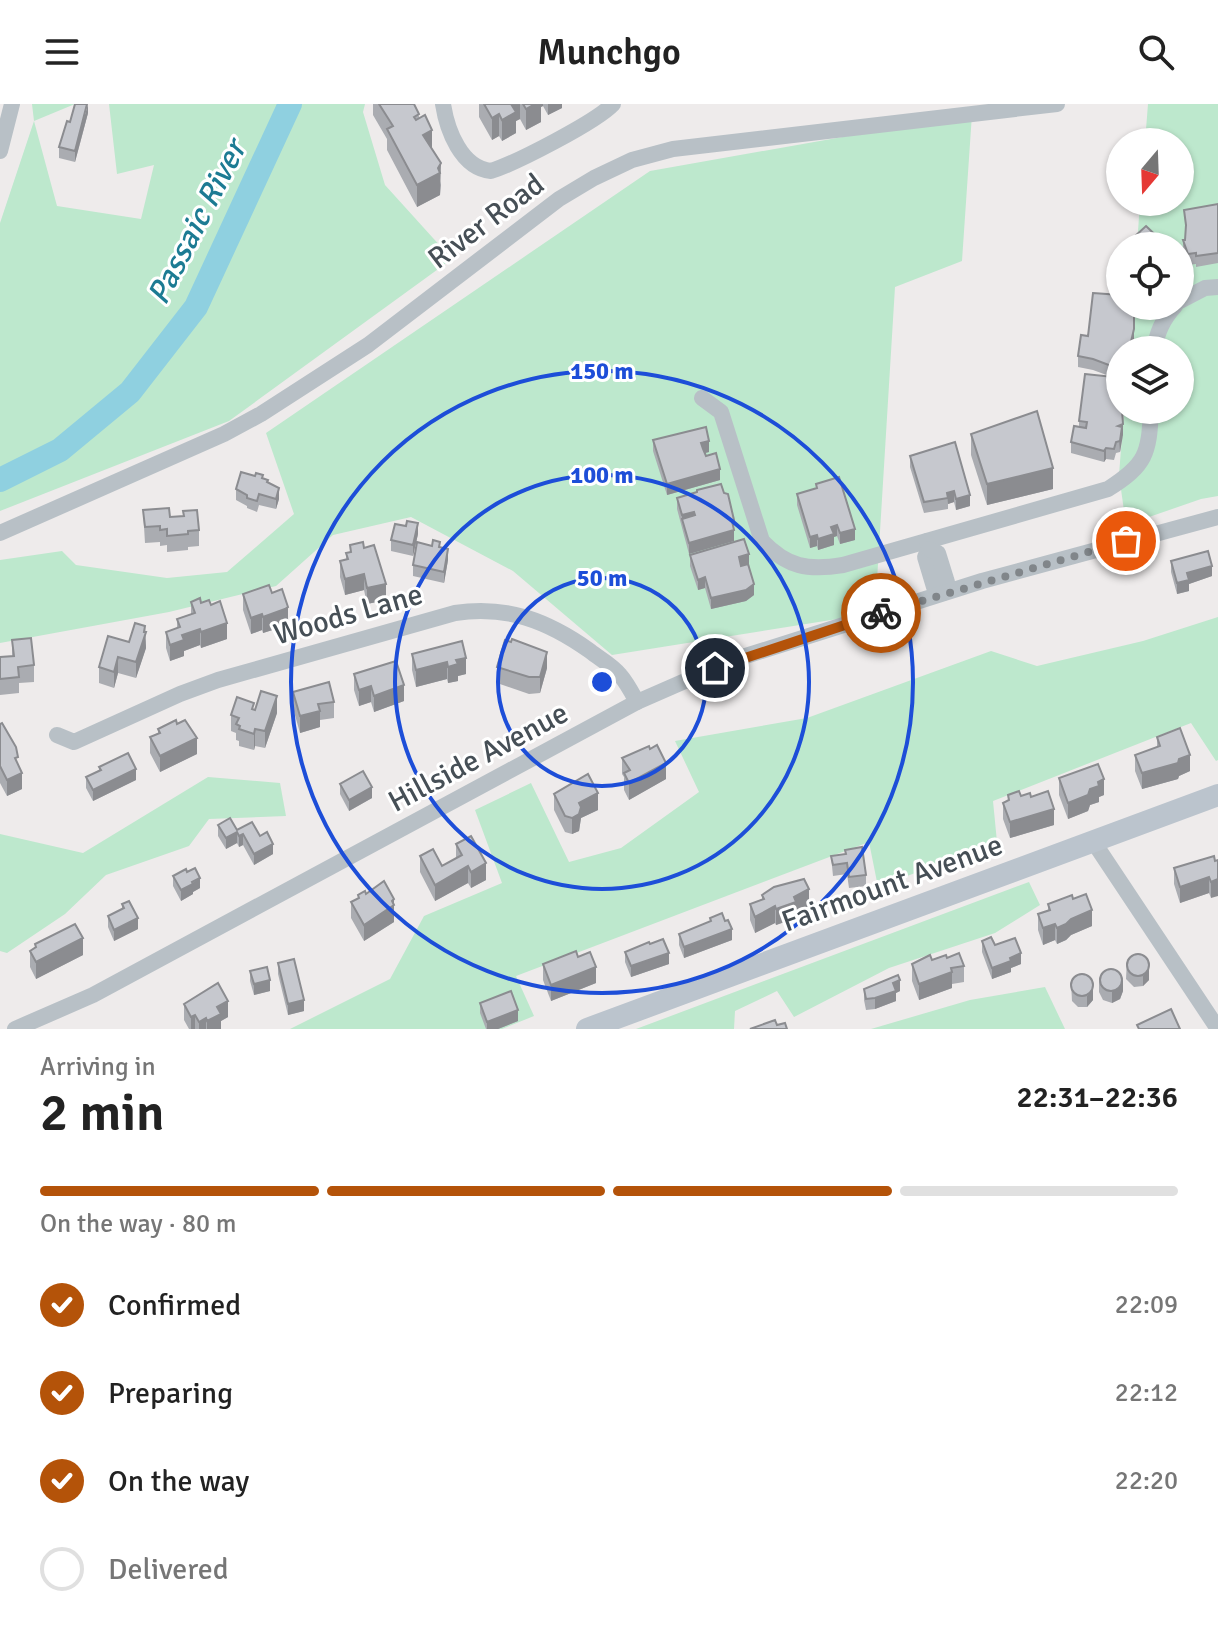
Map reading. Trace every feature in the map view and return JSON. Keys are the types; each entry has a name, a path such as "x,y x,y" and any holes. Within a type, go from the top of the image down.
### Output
{"main road":[{"name":"Fairmount Avenue","path":"587,1029 1218,795"}],"street":[{"path":"0,151 12,104"},
{"path":"443,104 449,129 461,153 472,165 491,171 601,115 613,104"},
{"name":"River Road","path":"0,533 215,439 261,414 368,345 559,199 632,160 698,144 1057,104"},
{"path":"1194,294 1205,288 1218,287"},
{"path":"702,398 721,412 762,541 775,555 799,566 817,569 928,545 1108,489 1132,475 1143,459 1150,424"},
{"name":"Hillside Avenue","path":"15,1029 93,995 637,702 733,660 942,591 1218,517"},
{"path":"928,545 938,553 947,582 942,591"},
{"name":"Woods Lane","path":"57,735 74,742 218,680 455,613 485,610 532,618 570,637 620,674 637,702"},
{"path":"1093,841 1218,1029"}],"green space":[{"path":"32,104 75,104 34,121"},
{"path":"109,104 365,104 363,112 385,185 452,259 229,421 0,511 0,223 34,121 57,206 141,219 154,165 117,174"},
{"path":"1148,104 1218,104 1218,496 1126,525 1119,475 1123,424 1194,424 1194,336 1130,336 1131,320 1194,320 1194,232 1138,232 1139,216 1194,216 1194,128 1146,128"},
{"path":"972,114 962,261 895,287 875,613 612,655 513,571 411,517 333,535 276,586 169,612 0,643 0,560 62,551 76,565 167,578 227,572 294,514 266,433 650,171"},
{"path":"1218,617 1216,761 1191,723 993,801 997,842 878,887 869,842 516,976 534,1016 502,1029 290,1029 390,979 424,916 502,883 475,810 531,783 569,862 621,848 699,792 675,741 807,718 991,651 1037,666 1143,641"},
{"path":"208,777 280,783 286,816 209,819 189,846 106,875 65,914 7,953 0,951 0,834 83,853"},
{"path":"1029,882 1040,905 995,933 889,968 794,1017 777,991 735,1011 734,1029 636,1029"},
{"path":"1045,987 1065,1029 871,1029 970,1000"}],"building":[{"path":"75,104 87,104 75,151 59,147"},
{"path":"379,104 414,104 419,114 414,117 416,120 425,115 432,130 423,135 441,163 438,168 440,173 417,185 387,129 393,126"},
{"path":"484,104 511,104 516,112 502,120 499,114 492,118"},
{"path":"1218,204 1218,253 1196,256 1194,253 1194,232 1186,232 1185,216 1194,216 1194,208"},
{"path":"1093,293 1106,294 1106,320 1134,320 1132,336 1106,336 1106,364 1078,356 1081,335 1088,336"},
{"path":"1085,374 1106,376 1106,424 1123,424 1118,426 1122,427 1120,441 1116,442 1114,449 1106,448 1104,451 1071,442 1074,426 1086,428 1087,422 1079,421"},
{"path":"1037,411 1053,468 987,484 971,434"},
{"path":"706,427 709,441 701,443 703,449 706,456 716,453 720,469 667,484 653,440"},
{"path":"955,442 970,495 956,499 954,491 947,493 948,498 924,502 910,456"},
{"path":"241,472 263,475 262,478 279,488 276,499 259,494 257,501 247,498 236,489"},
{"path":"839,477 855,529 840,533 837,525 831,527 834,534 818,539 817,535 810,537 797,494"},
{"path":"721,484 724,493 728,494 734,530 689,543 682,519 695,515 694,512 682,515 677,498"},
{"path":"169,508 170,517 184,516 183,511 197,510 199,530 167,536 167,529 160,530 160,526 145,527 143,510"},
{"path":"407,521 418,523 413,545 391,540 395,524 406,526"},
{"path":"744,539 749,554 739,557 741,566 748,564 754,584 746,590 711,598 705,577 698,580 690,555"},
{"path":"433,540 440,542 439,547 448,549 444,572 413,565 417,542 432,546"},
{"path":"363,542 364,548 374,545 386,584 367,588 364,574 345,579 340,561 348,559 346,553 351,552 350,545"},
{"path":"1208,551 1212,566 1187,573 1189,580 1177,583 1171,561"},
{"path":"269,585 272,593 282,589 288,607 263,617 262,614 251,618 243,594"},
{"path":"200,598 201,603 209,600 211,605 220,601 227,623 182,635 184,640 170,645 166,632 180,627 177,619 195,613 191,602"},
{"path":"135,623 145,626 146,632 136,662 118,657 114,672 99,667 108,636 129,642"},
{"path":"31,638 34,665 18,667 19,677 0,679 0,657 14,656 12,640"},
{"path":"512,639 547,652 540,677 529,677 497,667 505,640 511,642"},
{"path":"462,641 466,658 456,660 458,664 448,667 447,662 416,670 412,654"},
{"path":"396,661 404,685 374,696 371,686 359,690 354,674"},
{"path":"329,682 334,702 318,704 320,711 300,716 293,692"},
{"path":"261,691 277,696 265,731 255,729 254,734 239,729 240,726 236,724 239,718 231,715 237,697 254,703 252,709 255,710"},
{"path":"176,720 177,724 185,720 197,738 160,756 150,737"},
{"path":"2,723 16,747 18,757 15,758 22,773 7,780 0,766"},
{"path":"1180,728 1190,755 1179,759 1178,763 1142,773 1135,755 1160,746 1157,737"},
{"path":"657,745 666,763 629,783 624,773 630,770 622,758"},
{"path":"128,753 136,769 93,790 86,777"},
{"path":"1098,764 1104,779 1098,782 1099,786 1090,789 1088,795 1068,803 1059,778"},
{"path":"363,771 372,787 349,800 340,784"},
{"path":"588,774 598,793 579,803 579,814 572,818 565,816 554,794"},
{"path":"1019,791 1021,796 1030,793 1031,797 1048,791 1054,809 1010,822 1003,803 1009,800 1008,795"},
{"path":"230,818 237,830 252,822 260,836 267,832 273,844 254,854 243,834 239,836 237,832 226,838 218,825"},
{"path":"471,836 486,863 471,872 468,866 435,885 420,856 433,849 442,866 462,855 456,844"},
{"path":"862,847 866,875 849,877 847,863 833,865 831,856"},
{"path":"1214,856 1215,861 1218,860 1218,879 1211,882 1209,877 1180,887 1174,868"},
{"path":"195,868 200,878 181,890 173,876"},
{"path":"804,879 809,889 794,897 796,902 776,909 775,906 755,917 750,904 764,899 762,895 774,887"},
{"path":"384,881 394,905 364,925 351,902"},
{"path":"1086,894 1092,910 1057,928 1055,924 1043,928 1038,914 1050,910 1048,904 1072,895 1073,899"},
{"path":"129,901 138,918 114,930 108,916 124,908 122,904"},
{"path":"722,913 732,929 684,947 679,934"},
{"path":"75,924 83,938 36,962 30,951 36,947 35,944"},
{"path":"991,937 995,945 1015,938 1021,953 1010,958 1011,961 992,968 982,941"},
{"path":"663,939 669,953 631,966 625,952"},
{"path":"576,951 578,957 590,952 596,967 551,985 543,964"},
{"path":"959,953 964,966 951,968 952,972 919,984 912,964 930,955 932,960"},
{"path":"1138,954 1146,957 1149,965 1146,973 1138,976 1130,973 1127,965 1130,957"},
{"path":"294,959 304,1000 288,1004 278,963"},
{"path":"267,967 270,980 254,984 250,971"},
{"path":"1111,969 1119,972 1122,980 1119,988 1111,991 1103,988 1100,980 1103,972"},
{"path":"1082,974 1090,977 1093,985 1090,993 1082,996 1074,993 1071,985 1074,977"},
{"path":"898,975 900,980 893,983 896,991 866,999 864,989"},
{"path":"218,983 228,1001 217,1007 221,1014 199,1022 195,1015 191,1017 184,1004"},
{"path":"511,991 518,1010 487,1022 480,1003"},
{"path":"1171,1009 1180,1029 1139,1029 1137,1025"},
{"path":"775,1020 777,1025 785,1023 787,1029 750,1029"}],"waterway":[{"name":"Passaic River","path":"0,480 60,450 130,392 196,307 290,104"}],"way so far":[{"path":"881,613 1126,541"}],"route":[{"path":"715,668 881,613"}]}
